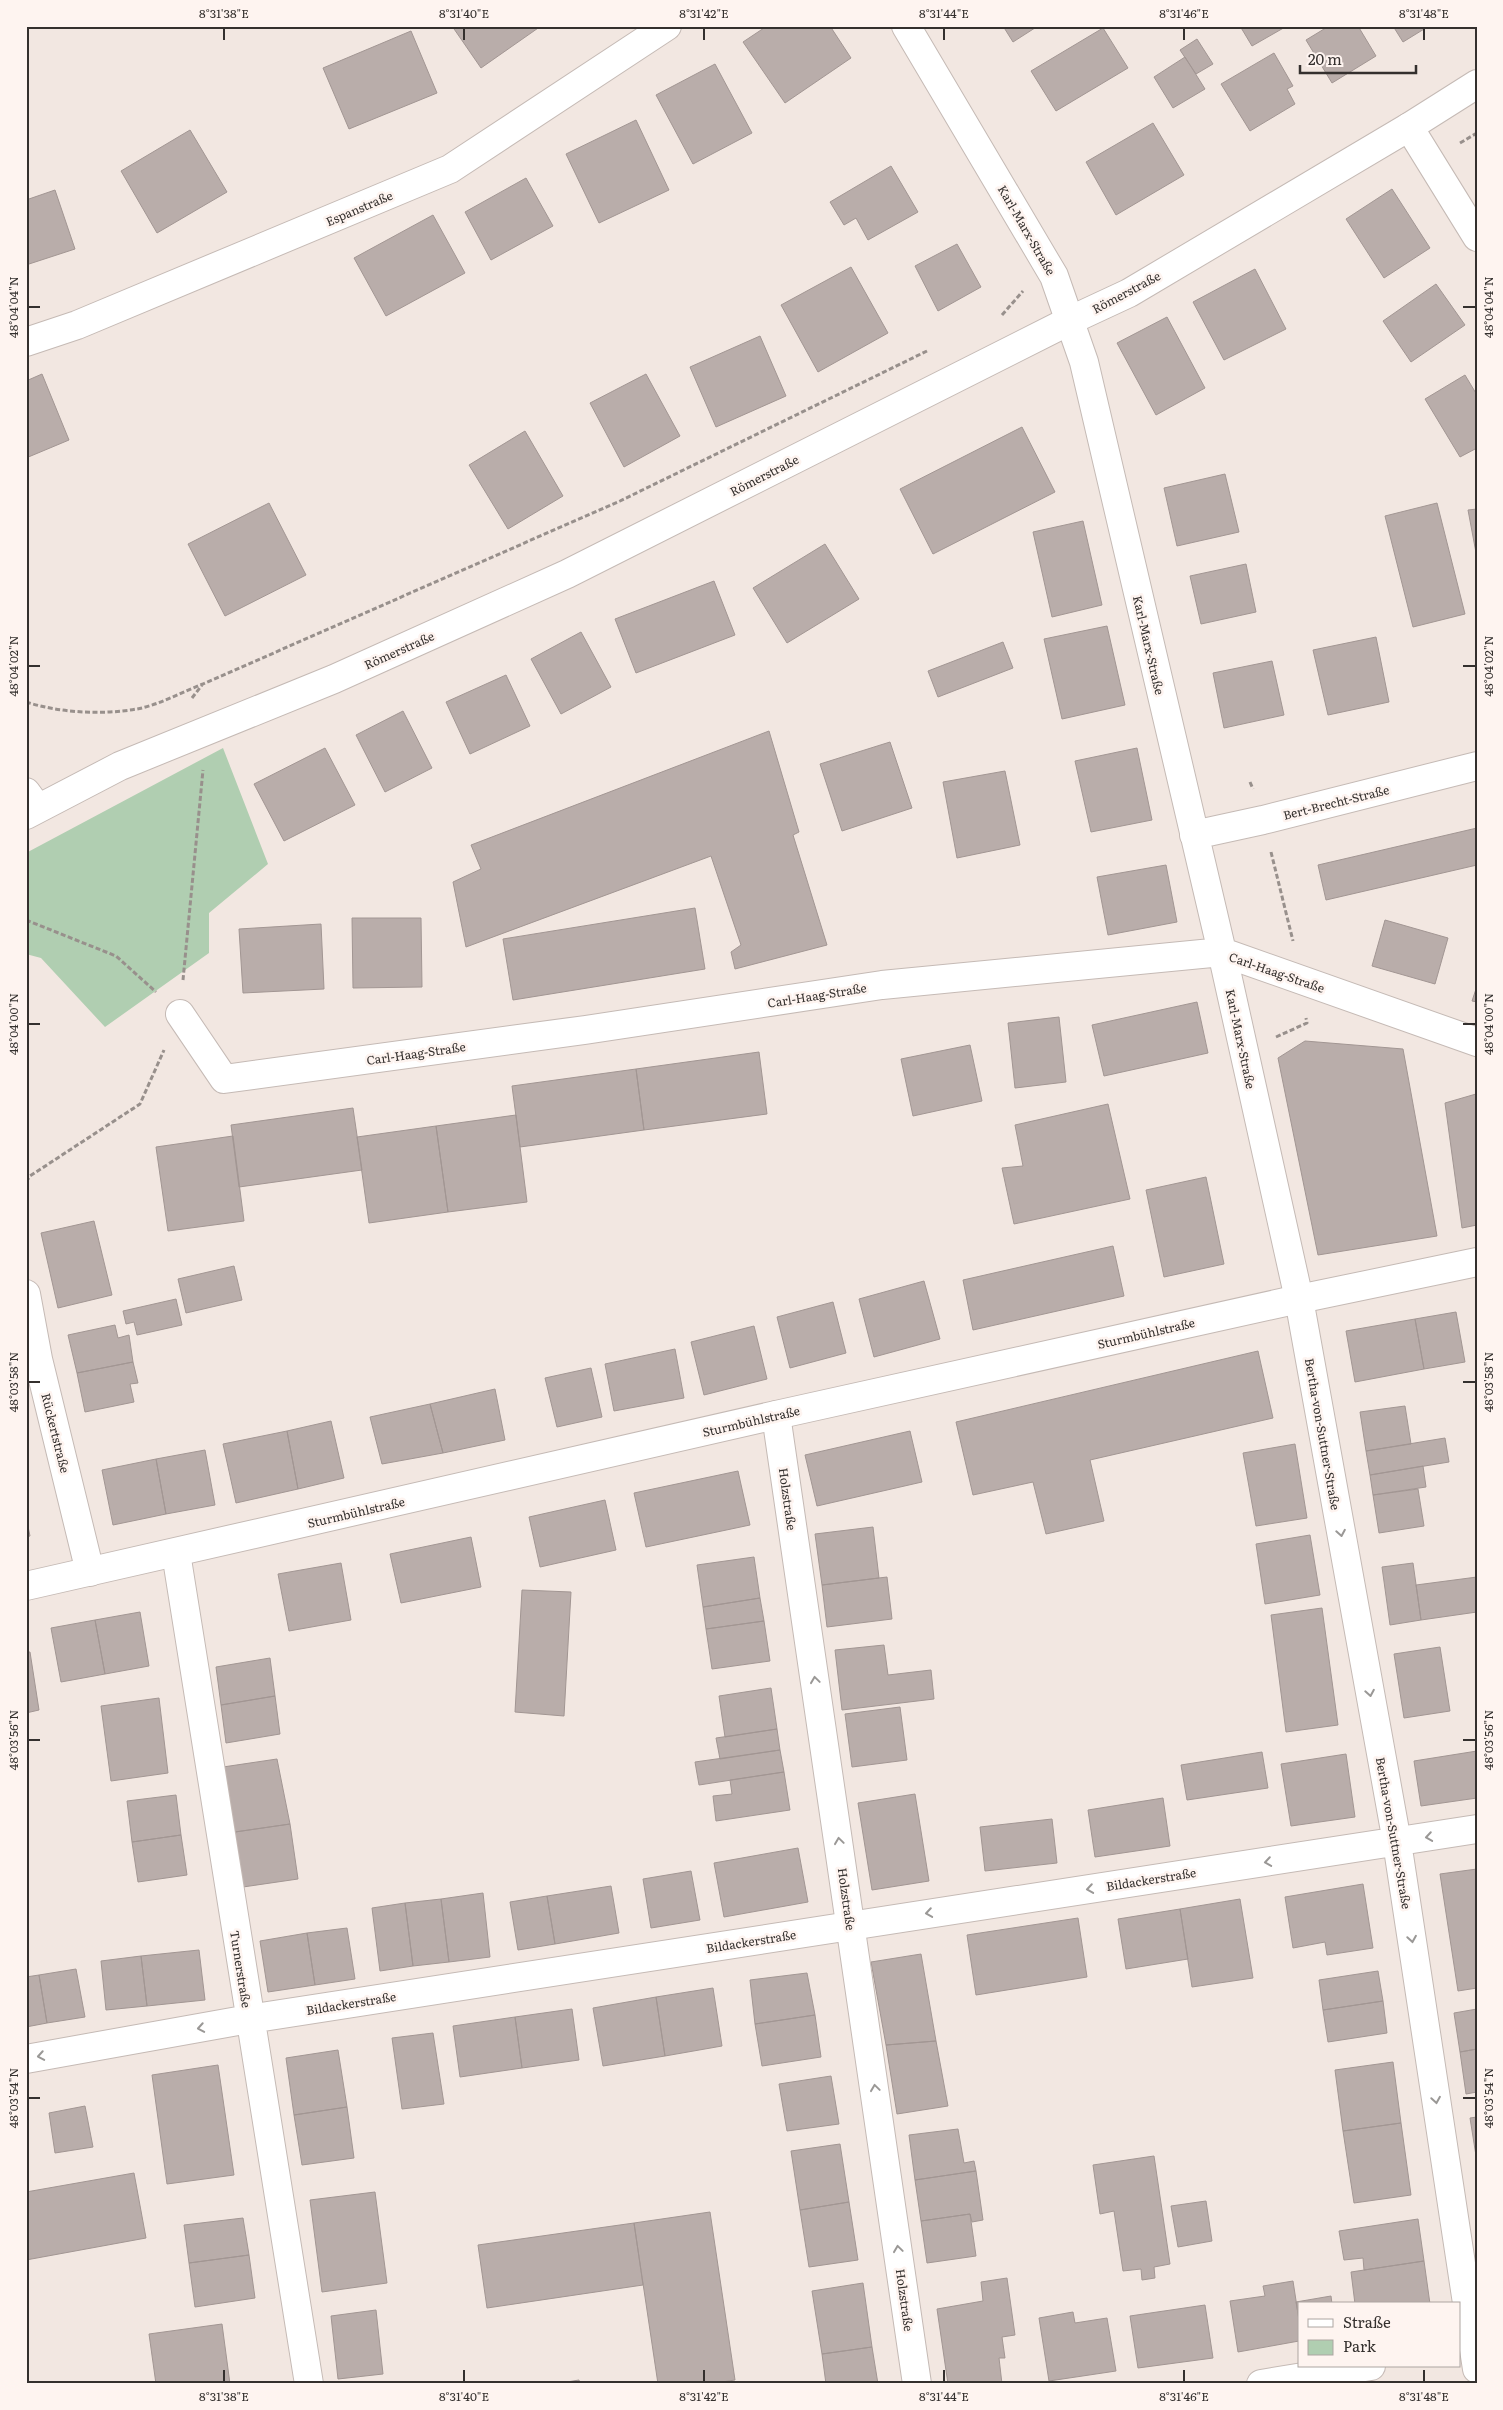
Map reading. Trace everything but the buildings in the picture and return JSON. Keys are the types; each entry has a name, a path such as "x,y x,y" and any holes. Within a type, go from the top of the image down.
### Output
{"street":[{"name":"Espanstraße","path":"26,342 77,325 450,169 667,26"},
{"name":"Karl-Marx-Straße","path":"906,26 1054,276 1071,320 1084,362 1222,952 1299,1299"},
{"name":"Römerstraße","path":"30,805 120,766 334,679 567,574 1128,293 1409,128 1477,84"},
{"path":"1409,128 1477,237"},
{"name":"Bert-Brecht-Straße","path":"1194,835 1263,820 1477,766"},
{"name":"Carl-Haag-Straße","path":"180,1014 224,1080 585,1030 882,985 1222,952 1477,1042"},
{"name":"Sturmbühlstraße","path":"26,1586 776,1415 1299,1299 1477,1262"},
{"name":"Rückertstraße","path":"26,1294 38,1358 90,1572"},
{"name":"Bertha-von-Suttner-Straße","path":"1299,1299 1397,1842 1472,2355"},
{"name":"Holzstraße","path":"776,1415 917,2384"},
{"name":"Turnerstraße","path":"176,1553 249,2019 309,2384"},
{"name":"Bildackerstraße","path":"26,2059 249,2019 1477,1829"},
{"path":"1261,2384 1359,2368"}],"path":[{"path":"1452,148 1477,133"},
{"path":"993,319 1002,315 1023,291"},
{"path":"26,702 83,713 138,709 203,684 620,501 930,350"},
{"path":"26,1182 30,1176 140,1104 180,1014 203,764"},
{"path":"1250,782 1263,820 1303,981 1307,1023"},
{"path":"26,920 116,956 180,1014"}],"green space":[{"path":"223,748 268,864 209,913 209,953 105,1027 41,958 26,954 26,853"}]}
